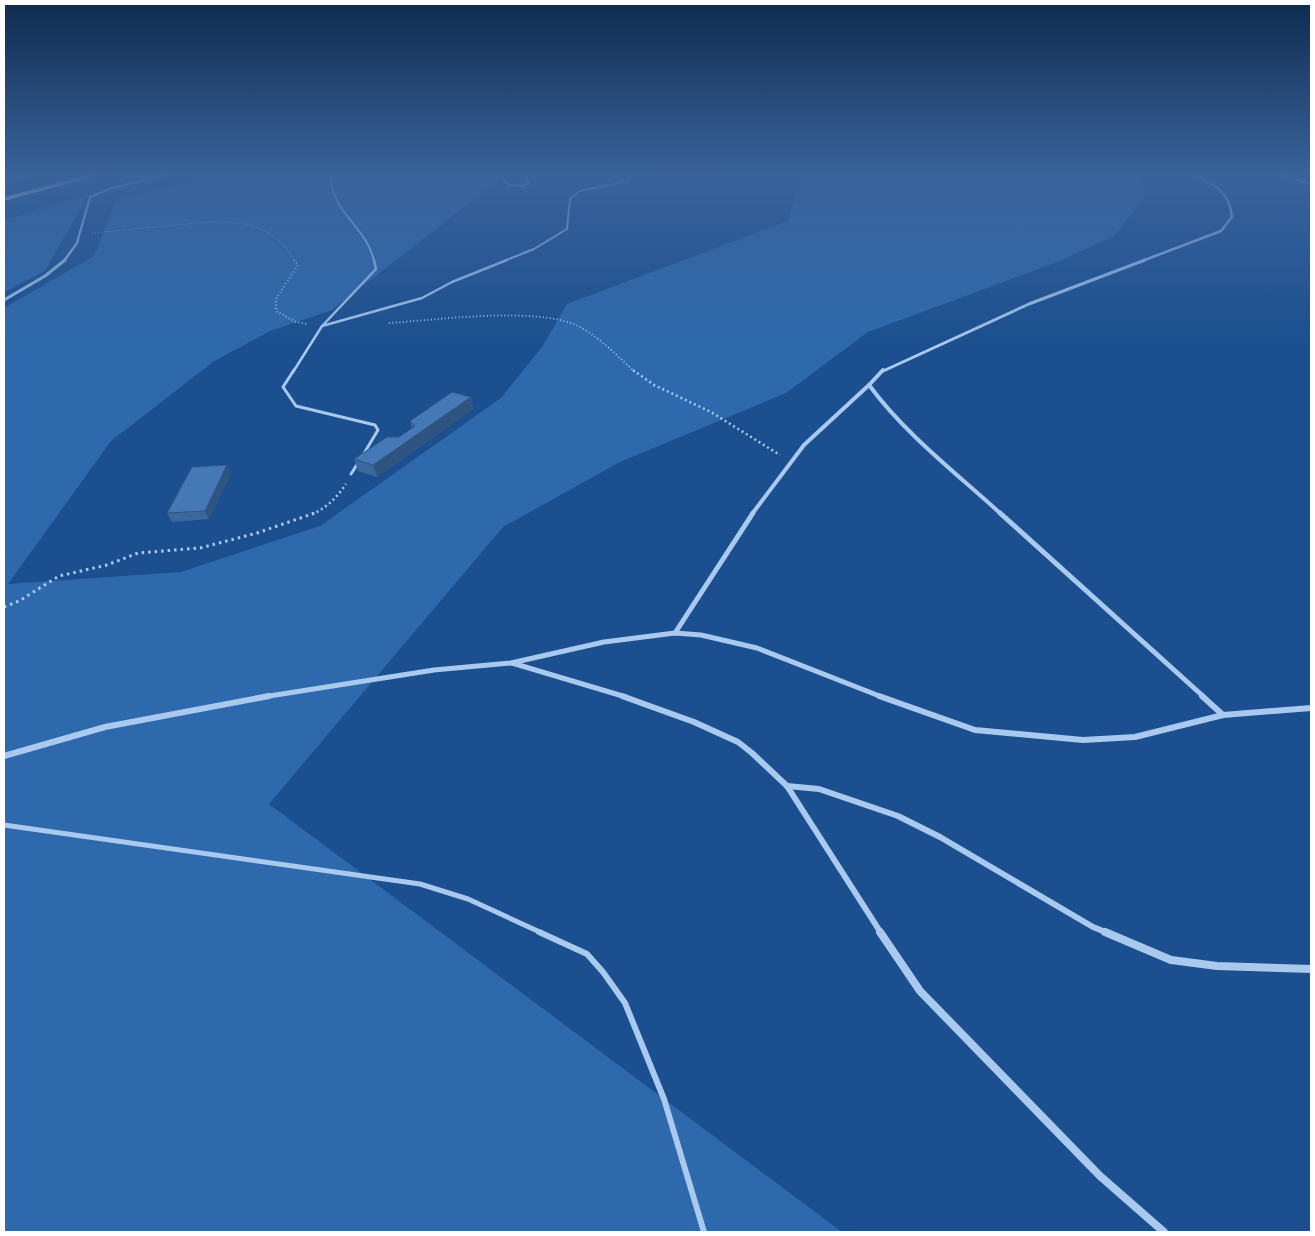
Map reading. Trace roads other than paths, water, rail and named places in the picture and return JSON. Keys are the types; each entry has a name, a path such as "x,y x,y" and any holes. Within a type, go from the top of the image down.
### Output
{"street":[{"path":"4,300 25,290 50,272 77,244 81,232"},
{"path":"675,633 693,608 748,520 804,445 869,385 880,372 1029,304 1217,232"},
{"path":"869,385 882,403 918,439 1224,715"},
{"path":"4,756 104,727 281,694 434,670 511,663 604,642 647,635 675,633 701,635 757,648 896,703 975,730 1082,740 1135,736 1224,715 1311,708"},
{"path":"511,663 616,694 694,722 738,742 788,786 862,906 920,991 1100,1176 1164,1232"},
{"path":"788,786 819,789 874,806 898,816 940,837 1093,927 1171,960 1218,966 1311,969"}],"lane":[{"path":"351,474 378,430 375,425 296,406 283,386 322,326 376,269 375,259 359,232"},
{"path":"322,326 422,298 452,282 553,239 563,232"},
{"path":"4,825 420,884 468,899 587,954 603,972 625,1003 664,1099 704,1232"}]}
